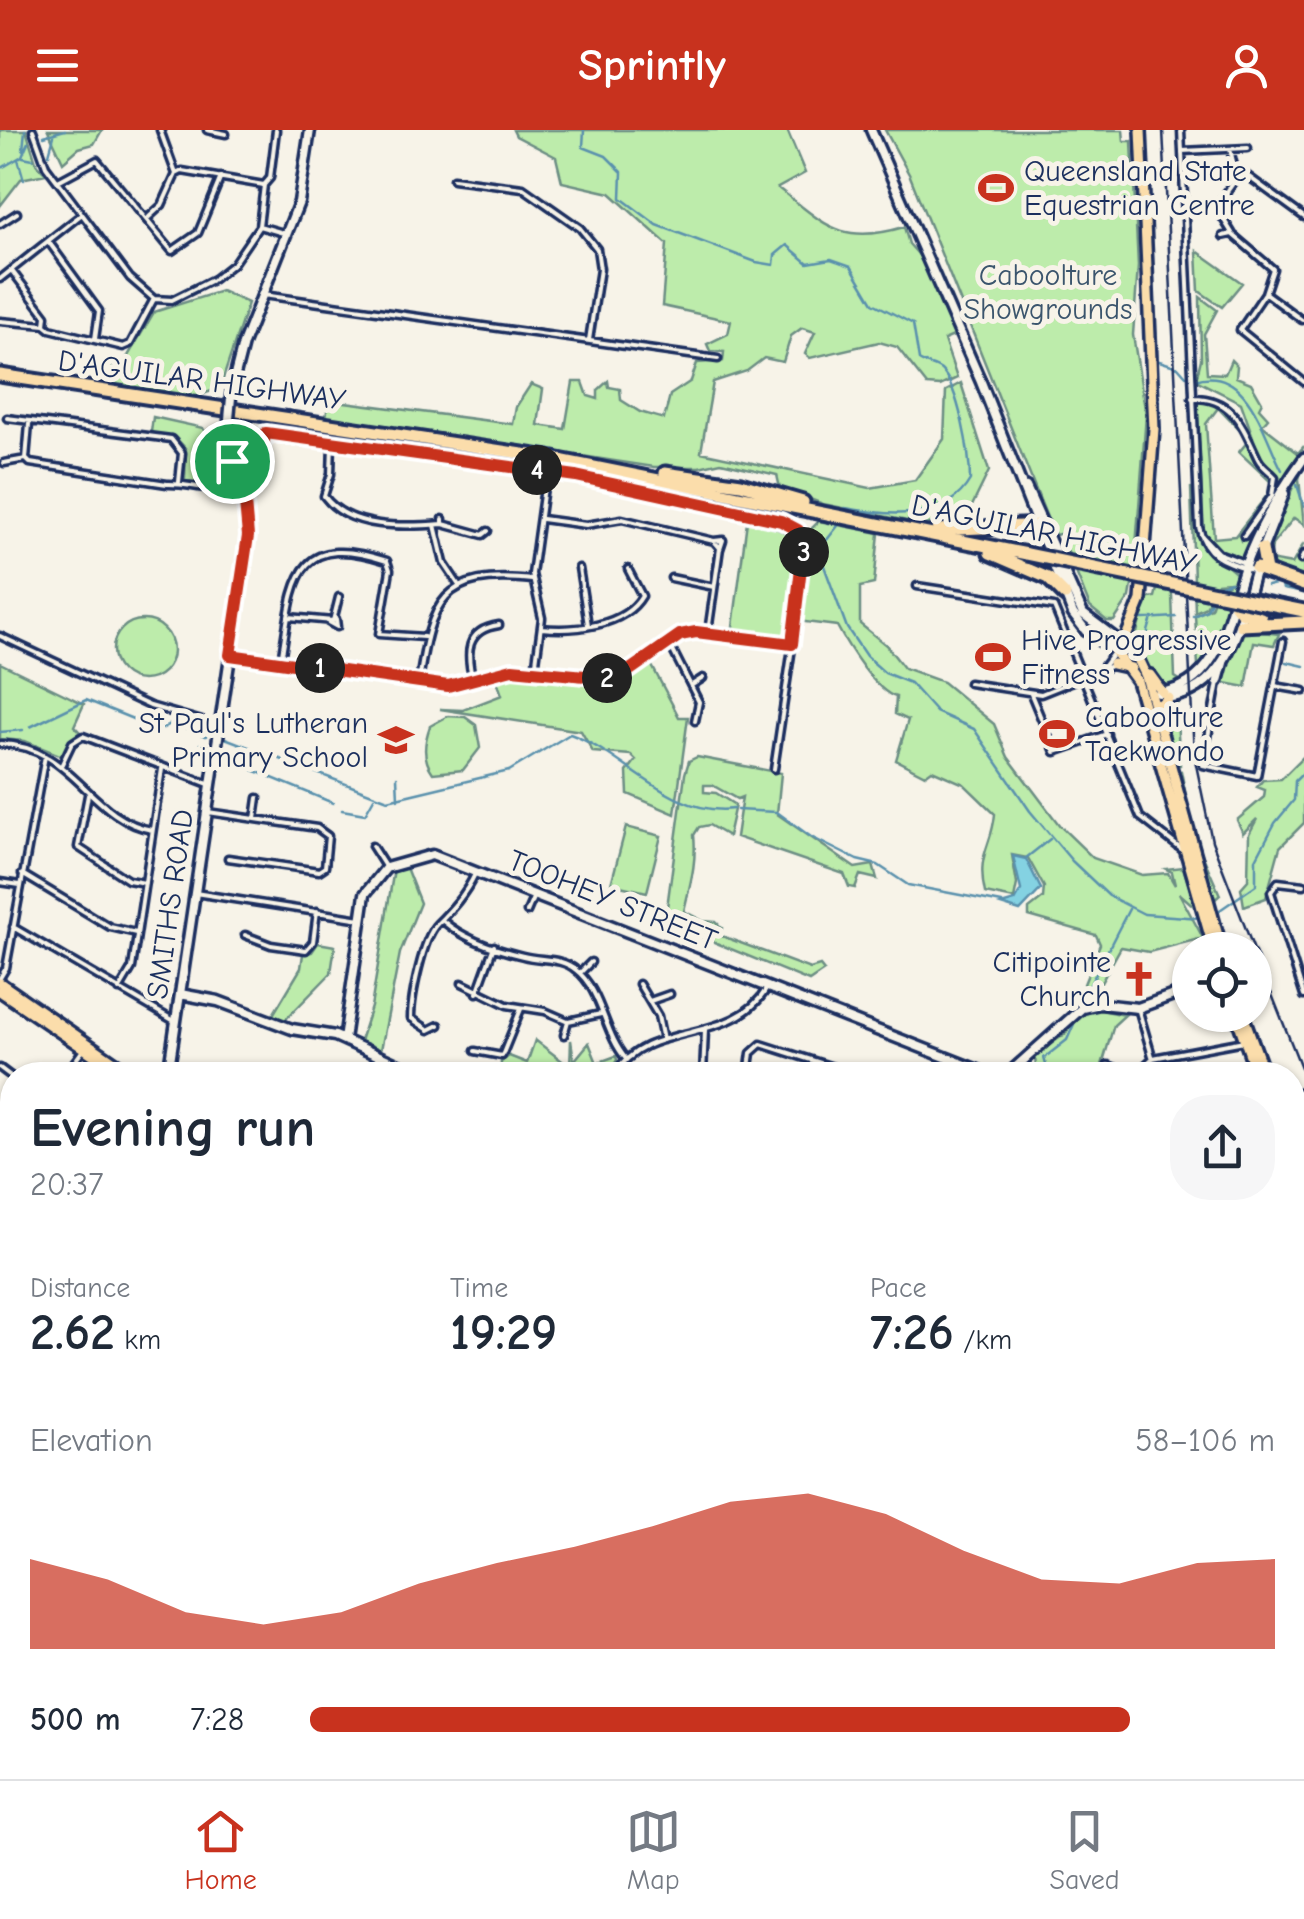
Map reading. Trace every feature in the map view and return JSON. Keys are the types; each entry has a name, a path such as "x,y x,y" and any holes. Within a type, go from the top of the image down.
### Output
{"highway":[{"name":"D'AGUILAR HIGHWAY","path":"0,374 656,474 795,506"},
{"name":"D'AGUILAR HIGHWAY","path":"397,433 830,513"},
{"path":"656,474 754,486 830,513"},
{"path":"733,494 921,532 1052,568 1065,594"},
{"path":"921,532 1002,528 1036,520"},
{"name":"D'AGUILAR HIGHWAY","path":"921,532 1304,611"},
{"path":"1262,549 1253,568 1304,586"},
{"path":"1234,603 1243,619 1304,622"}],"main road":[{"path":"237,483 229,419 232,387 239,356 299,201 310,130"},
{"path":"871,130 1010,456 1052,568 1083,614 1144,670 1165,696"},
{"path":"1121,648 1138,612 1153,440 1141,130"},
{"path":"1010,456 1036,520"},
{"path":"1210,677 1234,603 1285,490 1304,458"},
{"name":"SMITHS ROAD","path":"170,1062 248,536 237,483"},
{"path":"1262,549 1285,490"},
{"path":"1148,701 1190,694 1210,677 1243,619 1253,568"},
{"path":"1121,648 1141,588"},
{"path":"1065,594 1080,626 1121,648 1148,701 1212,932"},
{"path":"1113,664 1131,668"},
{"path":"1144,670 1178,830 1204,906"},
{"path":"1148,701 1165,696"},
{"name":"TOOHEY STREET","path":"386,868 432,855 477,869 957,1062"},
{"path":"344,1040 365,894 386,868"},
{"path":"0,980 114,1062"},
{"path":"0,991 88,1044 109,1062"},
{"path":"180,994 218,1001 292,1030 344,1040 392,1062"},
{"path":"1023,1062 1082,1008 1094,1004 1138,1008 1172,996"},
{"path":"1243,1032 1254,1062"},
{"path":"1246,1032 1256,1062"}],"street":[{"path":"33,130 42,159 144,294 172,300 234,264 259,226 276,130"},
{"path":"160,130 176,174 162,206 148,218 148,226 166,249 177,250 198,233 221,178"},
{"path":"207,130 226,134"},
{"path":"1181,130 1201,535 1218,553 1253,568"},
{"path":"1182,151 1248,148"},
{"path":"1230,149 1231,162 1241,172 1304,218"},
{"path":"58,181 98,160 142,216 148,218"},
{"path":"1241,172 1223,192 1215,211 1232,234 1272,266 1265,293 1239,328 1304,382"},
{"path":"176,174 264,185"},
{"path":"453,179 523,188 580,228 597,249 600,269 589,340"},
{"path":"0,224 16,213"},
{"path":"0,279 82,214"},
{"path":"259,226 287,234"},
{"path":"1223,236 1232,234"},
{"path":"48,241 99,310 95,340"},
{"path":"12,272 46,316 45,324"},
{"path":"1265,293 1302,320"},
{"path":"264,295 718,359"},
{"path":"0,322 45,324 95,340 130,344 154,299"},
{"path":"1274,370 1280,363"},
{"path":"1192,398 1211,398 1222,406 1250,435 1257,458 1274,477 1272,496 1244,536"},
{"path":"7,418 171,440 182,453 180,482"},
{"path":"30,422 26,458 30,463 167,484 180,482 219,490 237,483 258,467 266,433 546,471 781,521 798,530 804,542 804,567 774,768"},
{"path":"332,444 330,474 324,488 327,501 362,522 422,528 443,521 486,535"},
{"path":"4,463 26,458"},
{"path":"535,670 541,628 532,580 546,471"},
{"path":"542,519 586,525 622,520 714,541 720,549 708,632"},
{"path":"435,524 444,562 458,584"},
{"path":"281,662 298,572 310,559 333,552 388,563 384,628 424,638"},
{"path":"579,568 588,626"},
{"path":"541,628 588,626 620,617 640,601 642,591 628,568"},
{"path":"419,682 424,638 438,605 458,584 487,576 532,580"},
{"path":"671,578 714,587"},
{"path":"916,586 1052,606 1140,817 1185,854"},
{"path":"289,617 328,622 336,618 339,597"},
{"path":"473,681 467,658 471,640 484,628 499,625"},
{"path":"230,655 448,686 502,670 606,678 630,670 680,635 708,632 792,644"},
{"path":"0,636 107,688 219,727"},
{"path":"1210,677 1203,765 1258,776 1282,640"},
{"path":"668,643 699,702 695,721"},
{"path":"969,683 1030,694 1098,672 1113,664 1121,648"},
{"path":"1098,672 1121,648"},
{"path":"692,685 702,678"},
{"path":"1275,686 1304,691"},
{"path":"1030,694 1053,751 1063,752 1106,734"},
{"path":"62,764 72,743 83,736 211,786"},
{"path":"0,744 62,764 88,794 138,828 152,830"},
{"path":"0,980 45,756"},
{"path":"119,990 132,968 162,769"},
{"path":"88,794 78,847 128,880 145,884"},
{"path":"255,819 258,798"},
{"path":"207,812 323,830 328,836 325,867 314,871 228,858"},
{"path":"1164,836 1173,836 1178,830"},
{"path":"372,846 386,868"},
{"path":"439,1025 428,1030 413,1022 410,1012 422,959 434,926 444,921 446,913 464,898 477,869"},
{"path":"22,874 110,927 138,934"},
{"path":"0,882 20,886"},
{"path":"1304,885 1273,885 1272,896 1304,996"},
{"path":"194,893 362,919"},
{"path":"527,912 535,893"},
{"path":"246,935 271,945 306,950 313,942 317,911"},
{"path":"444,921 460,934 525,957 562,962 580,973 626,1059"},
{"path":"13,927 176,1022"},
{"path":"477,992 494,946"},
{"path":"580,973 591,962"},
{"path":"462,982 477,992 568,1021 600,1014"},
{"path":"639,984 650,1001 663,1040"},
{"path":"624,1062 663,1040 706,1030 746,1014 767,988"},
{"path":"650,1001 670,994"},
{"path":"475,1051 502,1056 521,1008"},
{"path":"1138,1008 1152,1058"},
{"path":"564,1034 568,1021"},
{"path":"704,1062 706,1030"},
{"path":"1148,1062 1152,1058 1244,1041"},
{"path":"75,1062 88,1044"},
{"path":"751,1062 756,1045 773,1045 821,1062"},
{"path":"378,1062 379,1056"}],"green space":[{"path":"0,130 26,130 37,165 46,174 21,179 0,206"},
{"path":"48,130 102,130 94,144 79,148 63,162"},
{"path":"513,130 787,130 805,173 778,188 822,221 848,233 904,227 909,244 925,262 956,335 944,340 957,378 940,386 927,385 897,347 879,342 810,358 805,354 815,332 802,328 791,336 783,362 764,358 747,371 713,382 701,452 870,488 915,480 944,439 946,391 961,383 989,471 971,508 927,525 823,504 780,488 777,475 721,462 699,467 654,467 326,417 329,400 513,424 516,407 531,384 543,389 538,425 565,429 573,382 583,382 588,396 598,399 598,390 608,381 609,387 620,389 621,400 640,412 664,419 670,395 691,381 697,363 723,361 724,352 710,351 707,344 728,334 731,321 662,306 667,244 610,193 562,182 556,157 516,136"},
{"name":"Caboolture Showgrounds","path":"885,130 1123,130 1124,141 1132,141 1138,266 1133,335 1146,415 1134,573 1130,597 1114,621 1107,621 1090,607 1060,534 1054,535 910,176"},
{"path":"1197,251 1242,283 1222,307 1199,291"},
{"path":"221,291 248,303 220,388 195,397 96,382 101,365 121,368 154,312"},
{"path":"1200,297 1217,310 1204,334 1207,373 1225,374 1231,360 1237,366 1236,377 1251,383 1262,402 1259,408 1268,418 1262,425 1298,453 1304,446 1242,558 1219,551 1204,533 1197,403 1207,401 1225,409 1247,438 1218,408 1206,424 1214,538 1235,536 1268,494 1271,482 1239,452 1248,441 1274,481 1269,496 1239,535 1241,541 1249,539 1278,478 1260,457 1241,403 1196,380 1201,359"},
{"path":"153,417 203,428 224,473 219,483 185,481 186,449 176,438 151,432"},
{"path":"1304,463 1299,479 1304,525 1294,518 1272,545 1270,560 1292,564 1304,543 1296,559 1304,564 1304,580 1266,561 1277,522"},
{"path":"1191,487 1199,542 1238,575 1220,635 1194,674 1198,666 1195,615 1211,608 1217,590 1231,582 1218,583 1206,607 1195,612"},
{"path":"747,521 783,532 798,548 786,641 732,634"},
{"path":"819,521 879,533 874,584 860,587 860,624 886,645 904,668 943,682 994,724 1008,757 1060,826 1093,858 1142,875 1168,873 1175,885 1172,872 1166,869 1183,867 1196,908 1179,893 1200,932 1172,932 1172,946 1149,952 1121,947 1093,997 1078,999 1100,944 1096,935 1029,916 1029,909 1043,898 1044,887 1028,858 1012,855 1017,884 1014,899 985,893 983,860 995,814 964,784 932,770 925,775 896,760 908,720 895,714 896,697 871,677 837,626 797,621 811,529"},
{"path":"1158,585 1170,589 1172,595 1175,677 1183,682 1165,689 1134,646 1145,599 1155,597"},
{"path":"143,620 164,629 173,650 164,671 143,680 122,671 113,650 122,629"},
{"path":"1252,625 1254,631 1279,634 1274,645 1254,642 1246,687 1220,682 1236,642"},
{"path":"650,662 679,717 688,717 675,814 628,794 627,772 636,760 631,755 593,752 581,731 440,709 463,710 502,695 496,678 537,675 592,682 629,674"},
{"path":"0,663 84,704 74,726 80,732 70,739 62,756 25,741 0,739"},
{"path":"1182,699 1176,705 1180,765 1174,766 1175,772 1181,771 1194,836 1220,895 1210,904 1158,708"},
{"path":"448,716 465,717 476,725 480,748 463,770 433,773 426,756 428,732 430,726"},
{"path":"1304,756 1304,823 1280,847 1266,898 1244,906 1241,888 1248,880 1249,834 1257,819 1243,833 1237,820 1264,797 1265,790 1257,787 1263,780 1281,779"},
{"path":"697,757 781,773 777,814 855,868 873,865 877,879 860,875 855,888 849,887 844,874 736,837 742,797 737,799 712,785 704,785 704,792 716,793 735,805 728,836 709,825 699,827 694,835 694,864 684,911 703,921 716,922 722,928 719,935 810,969 820,966 824,971 809,981 665,922 685,774 689,761"},
{"path":"626,827 661,836 647,892 611,884"},
{"path":"405,865 420,903 400,953 381,1050 360,1041 371,1007 394,869"},
{"path":"318,943 335,946 331,973 283,1022 271,1018 301,968 303,954 312,952"},
{"path":"1097,1009 1125,1015 1114,1025 1103,1062 1036,1062 1035,1055 1065,1034 1077,1017"},
{"path":"535,1040 564,1062 527,1062"},
{"path":"571,1040 574,1061 589,1043 597,1062 570,1062"},
{"path":"509,1056 524,1062 501,1062"}],"water":[{"path":"1013,856 1026,859 1041,889 1020,911 1001,905 1015,901 1021,890"}],"waterway":[{"path":"23,150 25,130"},
{"path":"44,136 65,130"},
{"path":"584,130 583,147 606,156 622,172 621,198 657,225 756,262 774,265 775,255 787,245 808,263 831,259 851,266 873,303 913,324 919,360 941,370 953,391 966,439 970,480 946,504 930,510 896,514 845,508 843,515"},
{"path":"49,154 54,136"},
{"path":"0,169 22,156 28,142"},
{"path":"23,157 33,159"},
{"path":"18,159 24,180"},
{"path":"1156,360 1178,367 1186,376"},
{"path":"1195,380 1213,378 1228,382 1241,392 1261,423 1282,470"},
{"path":"1297,485 1304,506"},
{"path":"841,522 826,541 823,563 847,628 866,656 885,673 910,683 936,712 974,729 1030,811 1072,861 1109,896 1144,914 1201,918"},
{"path":"1217,586 1231,582"},
{"path":"1267,586 1280,583"},
{"path":"1281,583 1283,589 1304,593"},
{"path":"1193,616 1207,610 1212,598"},
{"path":"1143,619 1176,617"},
{"path":"1144,645 1152,618"},
{"path":"1287,662 1304,666"},
{"path":"30,727 86,700 160,730 172,723 206,736"},
{"path":"0,732 23,730"},
{"path":"225,738 388,800 509,771 570,734 668,794 710,809 733,809"},
{"path":"200,744 203,751"},
{"path":"241,765 333,803"},
{"path":"1214,914 1256,885 1256,859 1275,823 1294,800 1295,781 1304,772"},
{"path":"397,777 398,799"},
{"path":"342,810 365,814 374,798"},
{"path":"737,810 777,812 811,837 857,860 878,865 908,885 1002,903"},
{"path":"1026,858 1050,839"},
{"path":"1082,1000 1129,909"},
{"path":"1045,1062 1044,1058 1067,1040 1074,1024"}],"railway":[{"path":"1163,130 1194,755 1212,841 1247,932"},
{"path":"1272,995 1299,1062"}],"place":[{"name":"Queensland State Equestrian Centre","path":"996,188"},
{"name":"Hive Progressive Fitness","path":"993,657"},
{"name":"Caboolture Taekwondo","path":"1057,734"},
{"name":"St Paul's Lutheran Primary School","path":"396,740"},
{"name":"Citipointe Church","path":"1139,979"}],"route":[{"path":"232,461 231,478 238,475 240,476 242,478 254,474 266,433 576,476 781,521 798,530 804,542 792,644 696,632 680,635 620,676 595,679 512,669 448,686 230,655 249,527 243,480 240,476 236,470 232,461"}]}
